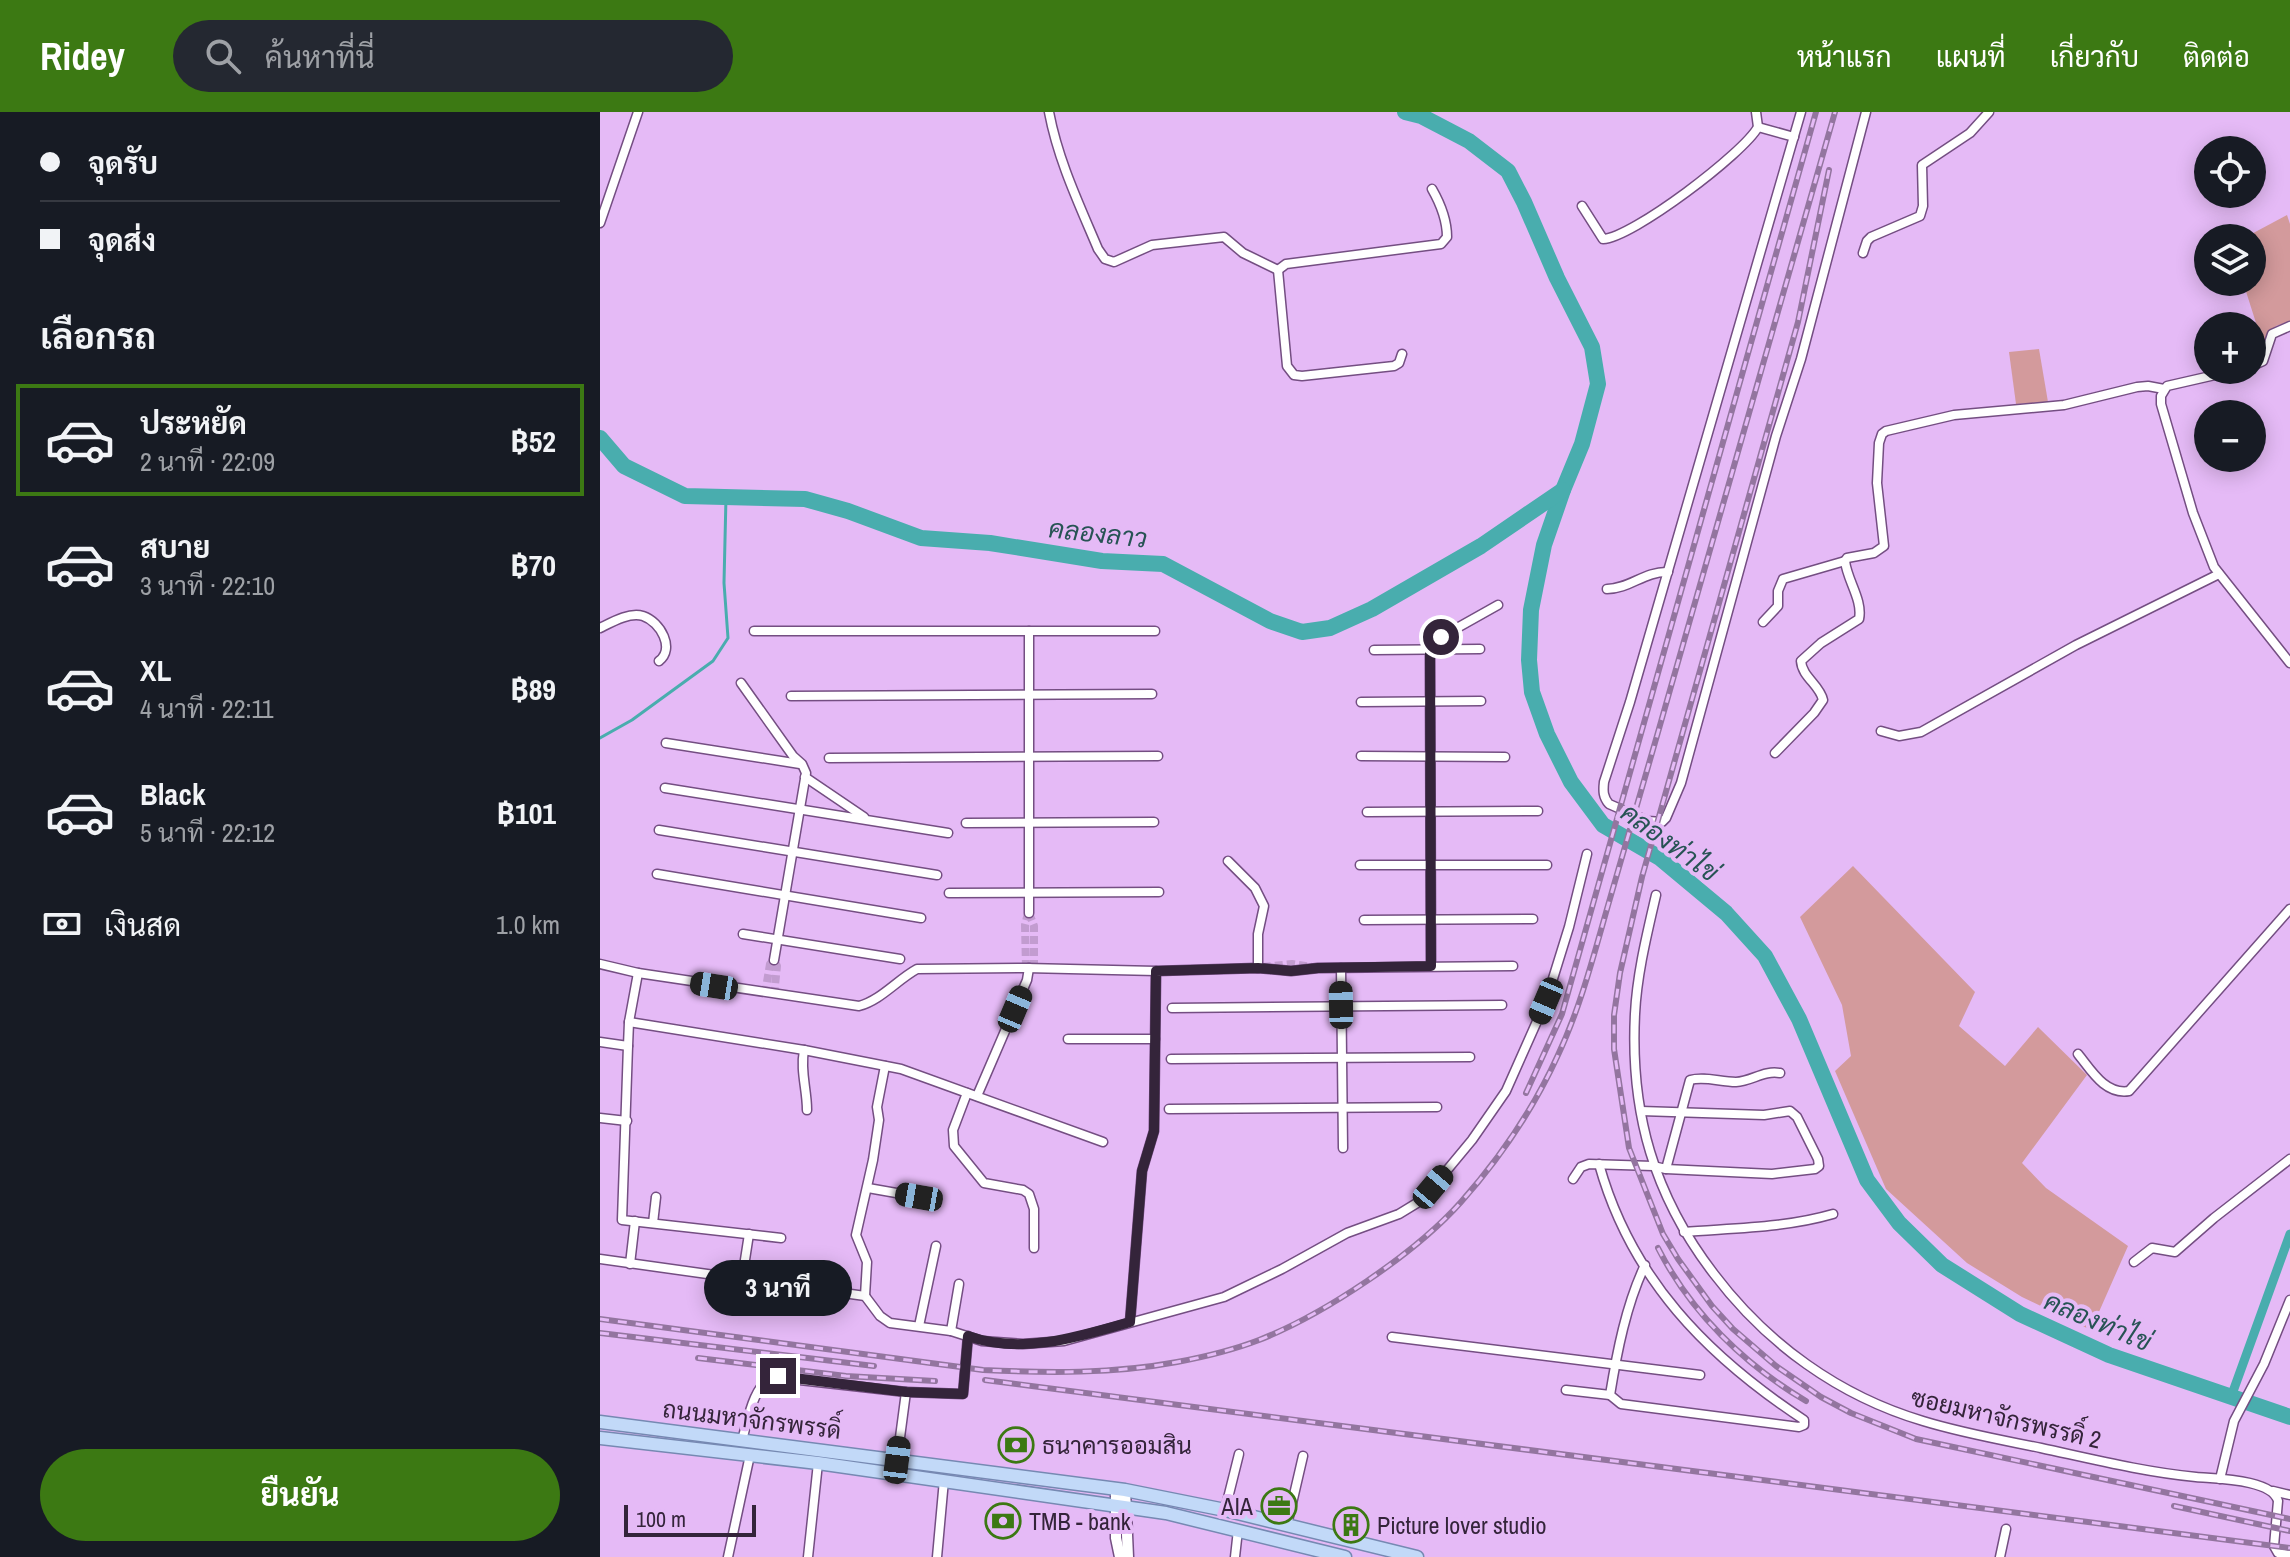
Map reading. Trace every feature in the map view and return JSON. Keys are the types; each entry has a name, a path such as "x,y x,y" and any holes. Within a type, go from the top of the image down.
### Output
{"main road":[{"name":"ถนนมหาจักรพรรดิ์","path":"600,1422 1121,1490 1225,1510 1417,1557"},
{"name":"ถนนมหาจักรพรรดิ์","path":"600,1438 818,1463 1166,1513 1345,1557"}],"street":[{"path":"600,223 638,112"},
{"path":"1049,112 1066,173 1098,249 1108,261 1124,259 1152,245 1224,237 1243,253 1278,270"},
{"path":"1582,206 1603,239 1623,233 1659,211 1750,140 1758,127 1756,112"},
{"path":"1801,112 1604,782 1603,791 1609,804 1656,822 1666,818 1673,804 1691,746 1776,436 1801,359 1866,112"},
{"path":"1863,253 1871,237 1920,216 1923,206 1922,165 1970,133 1989,112"},
{"path":"1758,127 1794,137"},
{"path":"1278,270 1286,264 1441,244 1447,237 1447,230 1432,189"},
{"path":"1278,270 1287,366 1294,375 1394,366 1402,360 1402,354"},
{"path":"2266,352 2272,334 2290,326"},
{"path":"1763,622 1778,606 1778,591 1783,579 1847,558 1874,553 1884,546 1877,483 1879,443 1886,431 1954,415 2064,405 2137,387 2164,389 2194,380"},
{"path":"2164,389 2161,404 2210,560 2290,663"},
{"path":"1775,753 1823,700 1822,694 1802,669 1801,661 1821,643 1859,619 1860,607 1845,561"},
{"path":"1607,589 1622,587 1654,573 1668,572"},
{"path":"1881,731 1899,736 1921,732 2076,645 2219,574"},
{"path":"1431,966 1430,650 1441,637 1498,605"},
{"path":"600,628 632,616 643,616 653,622 665,640 668,650 659,661"},
{"path":"754,631 1155,631"},
{"path":"1029,631 1029,913"},
{"path":"1374,650 1480,649"},
{"path":"741,683 802,764 805,777 774,960"},
{"path":"791,696 1152,694"},
{"path":"1361,702 1481,701"},
{"path":"666,743 802,764"},
{"path":"829,758 1158,756"},
{"path":"1361,756 1505,757"},
{"path":"805,777 868,820"},
{"path":"665,788 948,833"},
{"path":"1367,812 1538,811"},
{"path":"966,823 1154,822"},
{"path":"659,830 937,875"},
{"path":"885,1066 868,1188 856,1235 867,1262 865,1296 880,1316 890,1323 951,1331 982,1341 1023,1344 1064,1341 1224,1297 1347,1233 1399,1214 1417,1203 1472,1140 1506,1091 1546,1001 1576,903 1587,854"},
{"path":"1228,861 1255,888 1264,906 1258,934 1258,968"},
{"path":"1360,865 1547,865"},
{"path":"657,874 921,918"},
{"path":"949,893 1159,892"},
{"name":"ซอยมหาจักรพรรดิ์ 2","path":"1656,895 1639,973 1634,1041 1641,1111 1653,1166 1684,1232 1720,1282 1761,1328 1819,1374 1866,1400 1946,1428 2142,1469 2254,1484 2290,1495"},
{"path":"2078,1054 2110,1089 2129,1091 2290,909"},
{"path":"1364,920 1533,919"},
{"path":"743,934 900,959"},
{"path":"600,964 638,973 859,1006 875,1000 917,969 1156,971 1258,968 1291,971 1513,966"},
{"path":"1029,968 1027,980 953,1130 952,1138 954,1146 984,1183 1023,1190 1029,1194 1034,1209 1034,1248"},
{"path":"1341,968 1343,1148"},
{"path":"1130,1322 1142,1171 1154,1131 1156,971"},
{"path":"638,973 629,1022 622,1220 781,1238"},
{"path":"1172,1008 1502,1005"},
{"path":"629,1022 901,1069 1103,1142"},
{"path":"1068,1039 1155,1039"},
{"path":"600,1042 628,1046"},
{"path":"804,1050 801,1063 807,1110"},
{"path":"1171,1059 1470,1057"},
{"path":"1666,1169 1690,1080 1701,1078 1739,1082 1770,1071 1780,1073"},
{"path":"1169,1109 1437,1107"},
{"path":"1573,1179 1581,1167 1599,1164 1772,1174 1819,1166 1797,1117 1790,1111 1764,1115 1641,1111"},
{"path":"600,1118 627,1121"},
{"path":"2134,1262 2152,1248 2175,1252 2290,1159"},
{"path":"1566,1390 1610,1395 1621,1404 1799,1427 1805,1423 1741,1376 1702,1340 1673,1307 1619,1220 1599,1164"},
{"path":"868,1188 919,1197"},
{"path":"653,1223 656,1197"},
{"path":"1684,1232 1792,1223 1833,1214"},
{"path":"630,1264 635,1221"},
{"path":"742,1279 749,1234"},
{"path":"919,1326 936,1246"},
{"path":"600,1259 865,1296"},
{"path":"1610,1395 1634,1290 1645,1265"},
{"path":"951,1331 959,1284"},
{"path":"2220,1479 2234,1421 2264,1364 2290,1300"},
{"path":"742,1440 763,1382 773,1377 906,1392 963,1394 968,1336"},
{"path":"1392,1337 1700,1375"},
{"path":"897,1460 906,1392"},
{"path":"1225,1510 1239,1454"},
{"path":"728,1557 750,1455"},
{"path":"1287,1525 1303,1456"},
{"path":"808,1557 818,1463"},
{"path":"937,1557 944,1480"},
{"path":"1121,1490 1128,1557"},
{"path":"2273,1491 2278,1497 2274,1546 2278,1553 2290,1555"},
{"path":"1120,1557 1116,1538 1121,1506"},
{"path":"2000,1557 2006,1529"},
{"path":"1235,1557 1238,1530"}],"shaded area":[{"path":"2287,215 2290,224 2290,321 2276,326 2266,341 2266,312 2253,312 2247,296 2266,296 2266,226"},
{"path":"2039,349 2048,402 2016,404 2009,352"},
{"path":"1853,866 1975,992 1959,1026 2005,1066 2038,1027 2087,1075 2022,1163 2046,1188 2128,1246 2091,1330 2022,1297 1967,1263 1886,1189 1835,1071 1851,1056 1842,1005 1800,917"}],"waterway":[{"name":"คลองท่าไข่","path":"1405,112 1421,116 1469,141 1508,171 1592,347 1598,384 1582,444 1544,545 1531,610 1529,660 1532,692 1547,734 1571,782 1603,825 1660,858 1726,913 1765,956 1799,1019 1867,1180 1899,1223 1942,1265 2020,1314 2109,1355 2290,1417"},
{"name":"คลองลาว","path":"600,438 624,466 685,496 805,499 921,538 990,543 1102,561 1163,564 1270,621 1302,632 1330,628 1372,609 1481,546 1563,490"},
{"path":"600,738 632,720 713,661 728,638 724,583 726,497"},
{"path":"2231,1397 2290,1234"}],"tunnel":[{"path":"1026,968 1025,925 1028,913"},
{"path":"1029,913 1034,926 1034,968"},
{"path":"765,994 770,964 774,960"},
{"path":"774,960 777,966 774,995"},
{"path":"1263,967 1292,964 1312,967"}],"railway":[{"path":"1526,1093 1562,1014 1816,112"},
{"path":"600,1319 983,1370 1056,1372 1129,1369 1218,1353 1284,1329 1367,1281 1442,1222 1489,1168 1527,1113 1549,1075 1580,999 1835,112"},
{"path":"1829,170 1798,322 1642,877 1620,973 1614,1015 1614,1049 1629,1148 1663,1234 1712,1306 1733,1329 1776,1366 1821,1397 1851,1413 1916,1439 2290,1519"},
{"path":"1658,1248 1686,1294 1722,1335 1762,1371 1806,1401"},
{"path":"600,1333 874,1366"},
{"path":"698,1358 846,1376 935,1381"},
{"path":"985,1380 2290,1548"},
{"path":"2174,1506 2290,1531"}],"place":[{"name":"ธนาคารออมสิน","path":"1016,1445"},
{"name":"AIA","path":"1279,1506"},
{"name":"TMB - bank","path":"1003,1521"},
{"name":"Picture lover studio","path":"1351,1525"}],"route":[{"path":"778,1376 906,1392 963,1394 968,1336 982,1341 1023,1344 1064,1341 1130,1322 1142,1171 1154,1131 1156,971 1258,968 1291,971 1431,966 1430,650 1441,637"}]}
